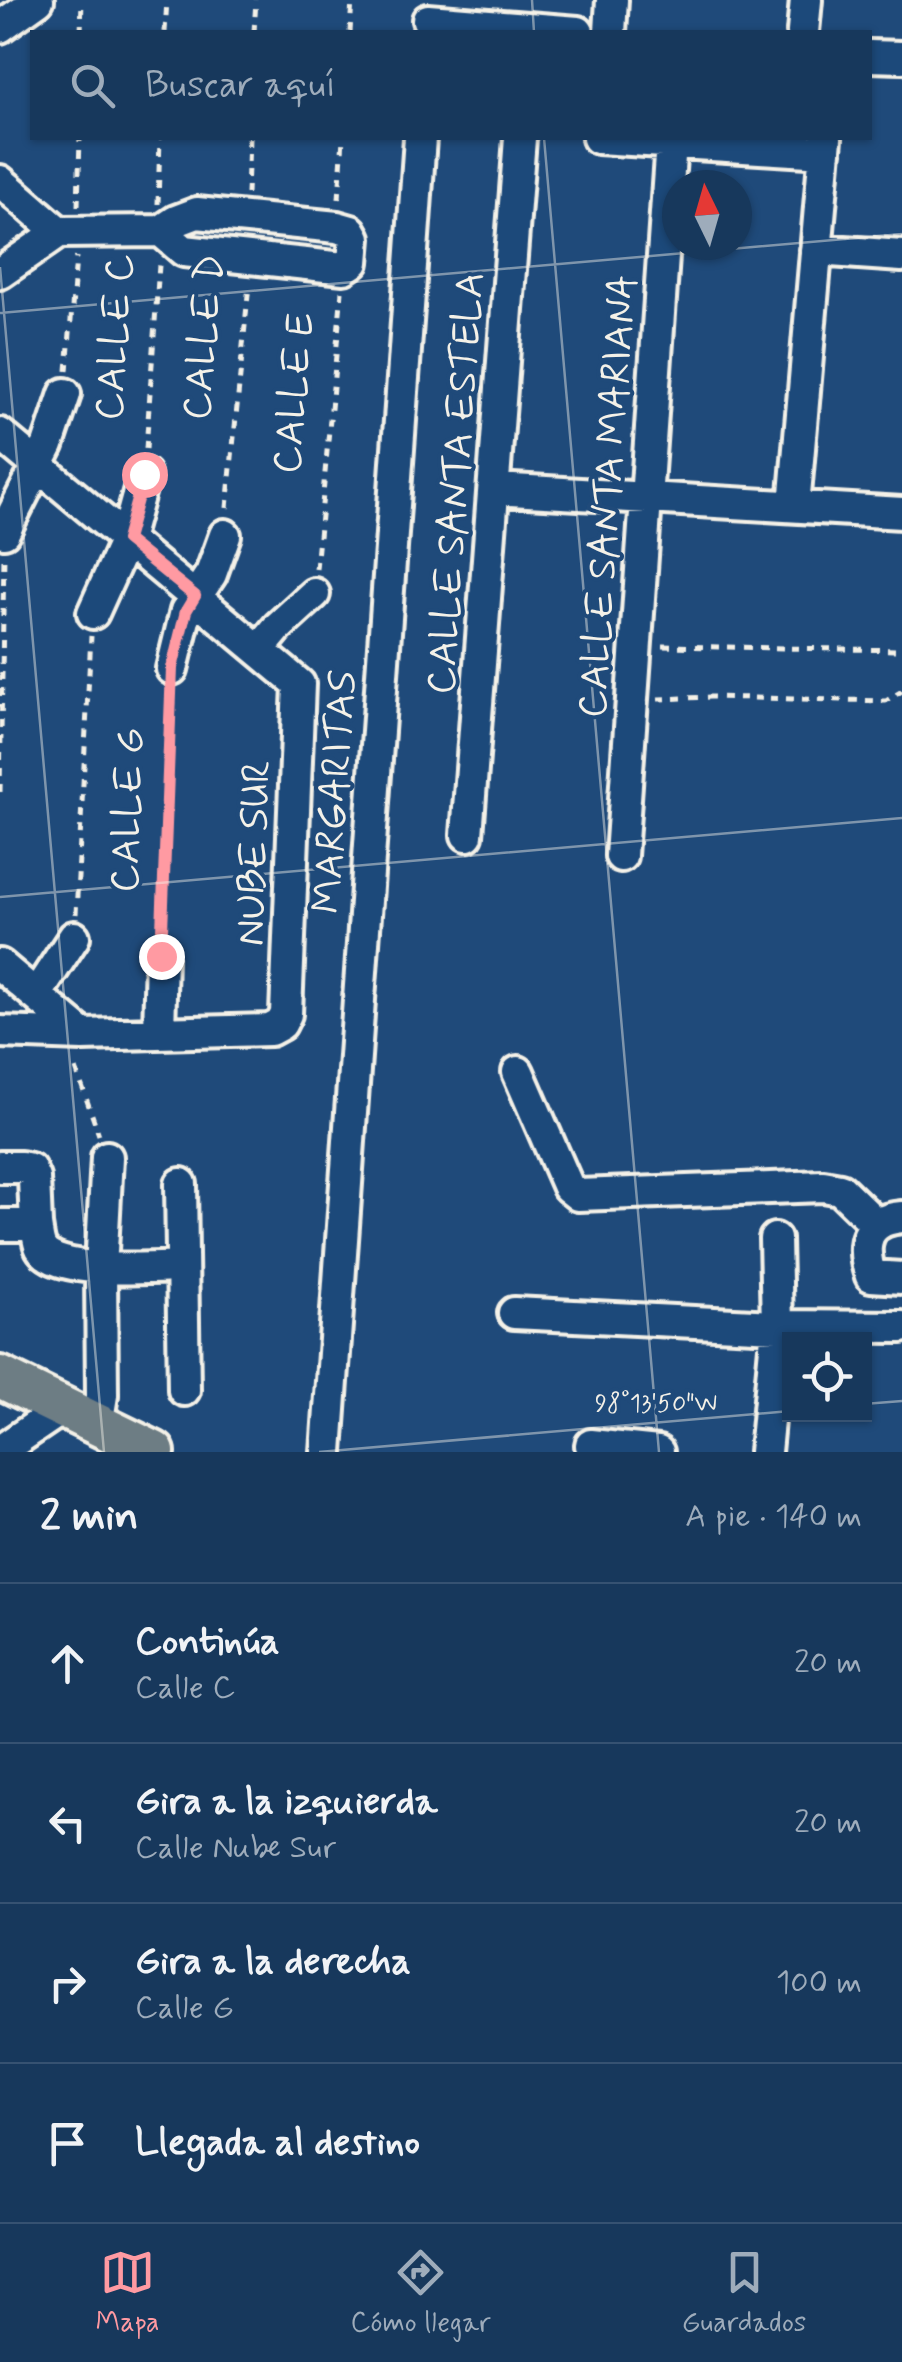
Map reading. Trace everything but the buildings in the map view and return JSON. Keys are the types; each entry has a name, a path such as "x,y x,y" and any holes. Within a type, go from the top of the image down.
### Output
{"main road":[{"path":"0,1377 154,1452"}],"street":[{"path":"0,27 38,0"},
{"path":"610,30 612,0"},
{"path":"804,30 806,0"},
{"path":"431,21 551,30"},
{"path":"872,56 902,57"},
{"name":"MARGARITAS","path":"327,1452 420,140"},
{"name":"CALLE SANTA ESTELA","path":"467,835 520,140"},
{"path":"634,140 825,144 794,506"},
{"name":"CALLE SANTA MARIANA","path":"620,856 671,142"},
{"path":"0,181 69,233"},
{"path":"0,273 69,233 161,231 197,213 337,228"},
{"name":"CALLE E","path":"337,228 351,231 355,238 353,262 344,268"},
{"path":"161,231 184,251 344,268"},
{"path":"816,250 902,256"},
{"path":"4,532 48,445 65,394"},
{"path":"0,434 258,650 314,594"},
{"name":"CALLE C","path":"93,613 126,540 144,474"},
{"path":"494,489 902,513"},
{"path":"172,668 186,611 211,574 224,534"},
{"name":"NUBE SUR","path":"158,1032 270,1030 281,1024 286,1014 299,684 258,650"},
{"path":"36,995 74,937"},
{"path":"0,1032 158,1032 161,956"},
{"path":"0,965 83,1034"},
{"path":"518,1072 568,1186 578,1195 823,1186 840,1189 889,1220 868,1232 866,1263 871,1276 902,1278"},
{"path":"0,1451 80,1416 102,1395 101,1268 107,1157"},
{"path":"0,1167 30,1170 41,1248 52,1258 101,1268 181,1268"},
{"path":"182,1184 184,1390"},
{"path":"0,1225 36,1225"},
{"path":"765,1452 777,1326 775,1240"},
{"path":"514,1313 777,1326 902,1327"},
{"path":"590,1444 658,1452"}],"path":[{"path":"82,0 82,30"},
{"path":"165,30 166,0"},
{"path":"254,30 256,0"},
{"path":"350,30 352,0"},
{"path":"65,394 69,233 80,140"},
{"name":"CALLE C","path":"144,474 161,231 157,200 160,140"},
{"name":"CALLE D","path":"249,140 246,189 251,218"},
{"path":"337,228 342,140"},
{"name":"CALLE D","path":"224,534 251,258"},
{"name":"CALLE E","path":"314,594 344,268"},
{"path":"0,792 4,532"},
{"path":"74,937 93,613"},
{"path":"636,646 902,650"},
{"name":"CALLE G","path":"161,956 172,668"},
{"path":"632,700 886,701 902,692"},
{"path":"76,1069 107,1157"}],"route":[{"path":"144,474 126,540 195,596 186,611 172,668 161,956"}]}
